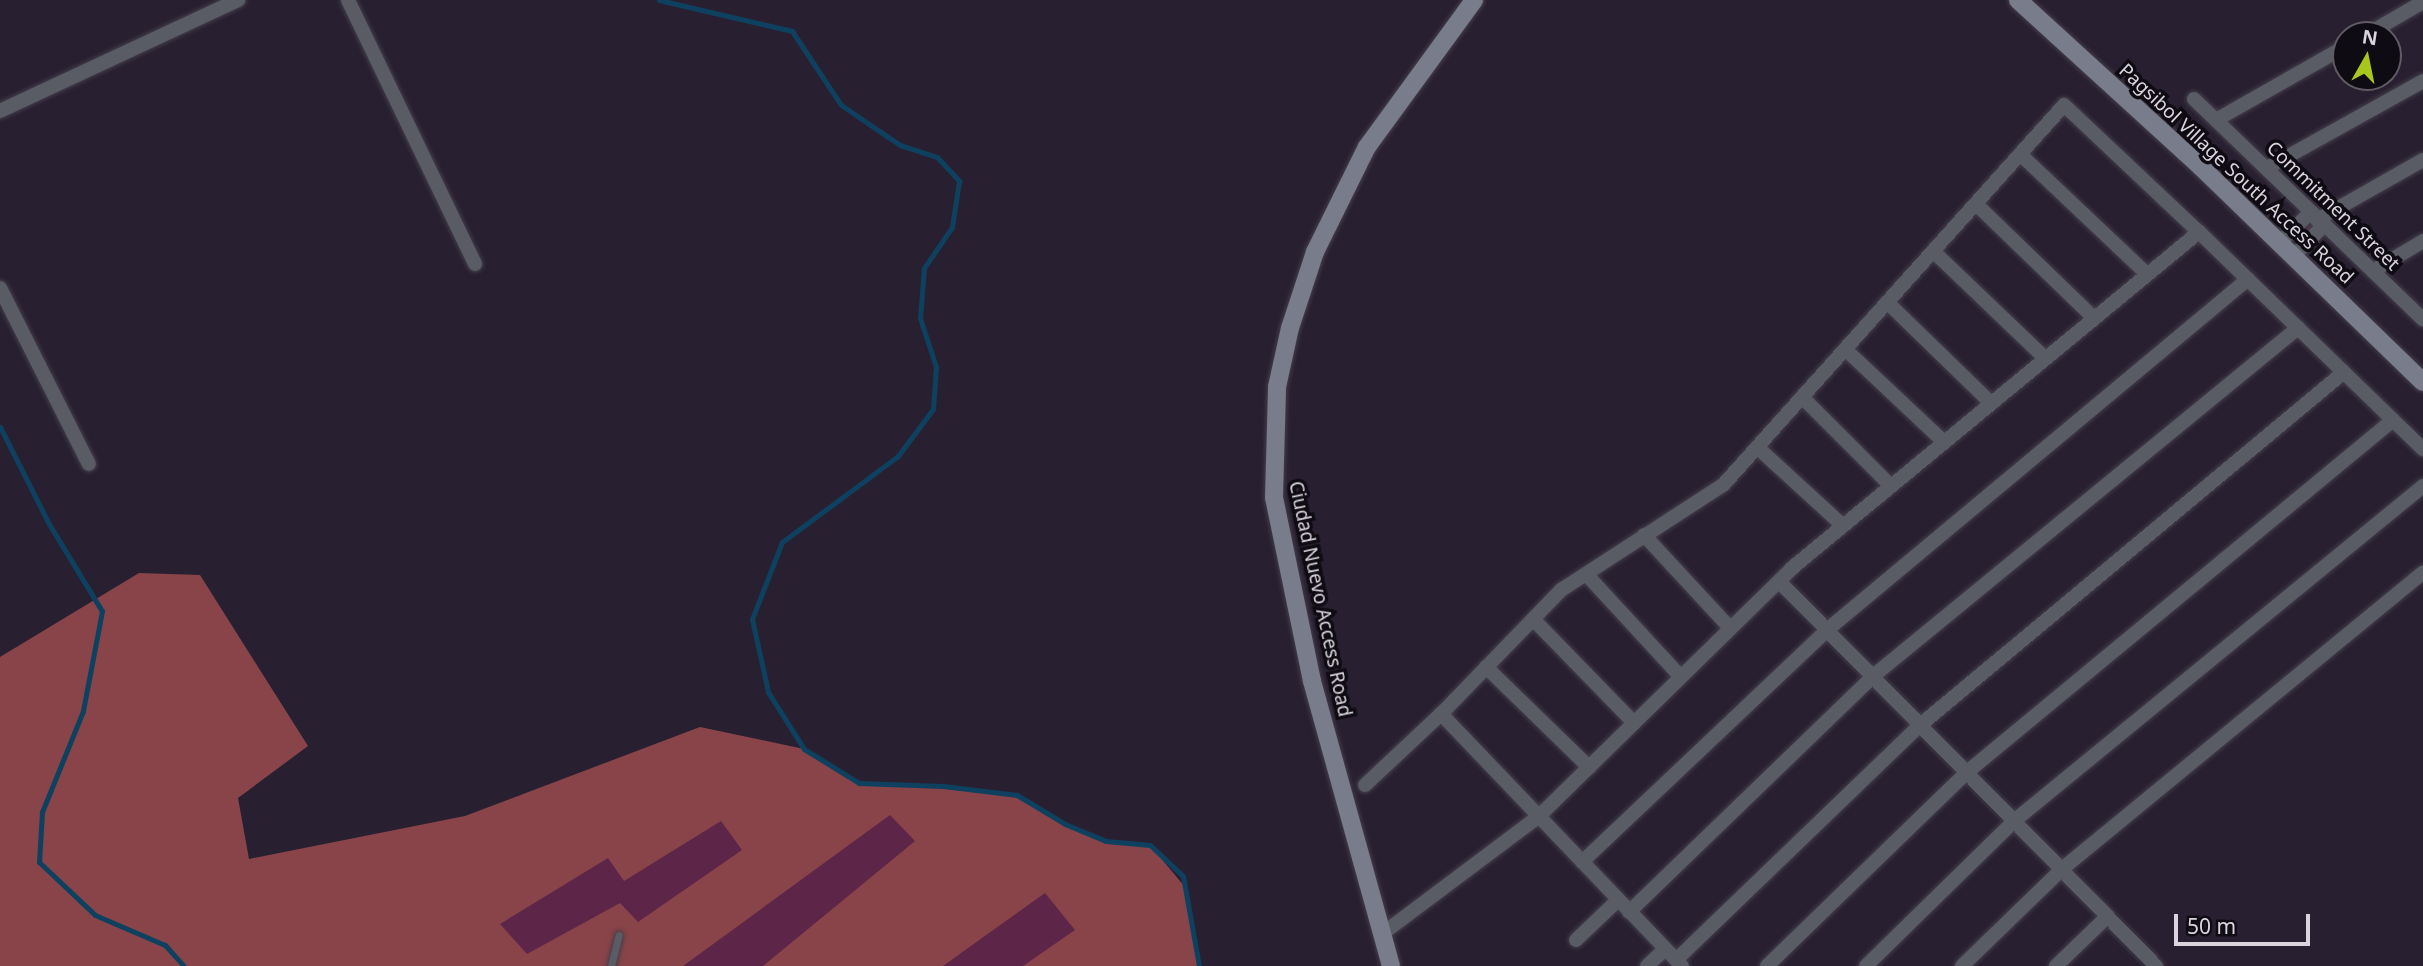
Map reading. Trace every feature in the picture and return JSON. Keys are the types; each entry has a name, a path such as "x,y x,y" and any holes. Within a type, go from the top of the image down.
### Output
{"street":[{"path":"0,111 238,0"},
{"path":"348,0 475,264"},
{"name":"Ciudad Nuevo Access Road","path":"1389,961 1312,681 1274,498 1277,387 1290,328 1315,252 1367,147 1474,0"},
{"name":"Pagsibol Village South Access Road","path":"2018,0 2280,242 2423,382"},
{"path":"2390,21 2423,2"},
{"path":"2216,120 2332,54"},
{"path":"2267,168 2423,81"},
{"name":"Commitment Street","path":"2194,99 2317,219 2422,316"},
{"path":"1366,785 1440,714 1561,590 1724,484 2064,106 2199,232 2423,449"},
{"path":"2020,154 2147,274"},
{"path":"2280,242 2423,160"},
{"path":"1976,204 2094,318"},
{"path":"2294,256 2317,219"},
{"path":"1382,934 1539,816 1779,581 2199,232"},
{"path":"2373,271 2423,241"},
{"path":"1933,251 2045,358"},
{"path":"1583,862 1826,630 2248,279"},
{"path":"0,288 89,464"},
{"path":"1887,302 1992,402"},
{"path":"1629,912 1871,677 2298,328"},
{"path":"1845,349 1944,442"},
{"path":"1440,714 1679,963 1919,726 2344,372"},
{"path":"1802,397 1891,486"},
{"path":"1766,966 1966,773 2393,420"},
{"path":"1757,447 1842,526"},
{"path":"1866,966 2014,821 2423,486"},
{"path":"1644,536 1730,628"},
{"path":"1962,966 2062,869 2423,572"},
{"path":"1586,574 1681,677"},
{"path":"1779,581 2157,966"},
{"path":"1533,619 1633,723"},
{"path":"1486,667 1589,767"},
{"path":"1576,940 1618,900"},
{"path":"2056,966 2108,916"},
{"path":"1647,966 1665,949"}],"lane":[{"path":"611,966 620,935"}],"shaded area":[{"path":"139,573 200,575 308,746 238,798 249,859 465,816 700,727 804,749 859,783 941,786 1021,797 1067,825 1105,841 1150,845 1185,887 1199,966 0,966 0,657"}],"building":[{"path":"2309,224 2314,228 2307,236 2303,232"},
{"path":"890,815 915,841 763,966 683,966"},
{"path":"721,821 742,850 638,922 620,903 527,954 500,924 608,858 624,881"},
{"path":"1045,893 1075,930 1023,966 943,966"}],"waterway":[{"path":"659,0 792,31 841,105 900,145 937,157 959,181 952,227 924,268 920,318 936,367 933,409 898,456 782,542 752,619 768,692 804,749 859,783 943,786 1017,795 1065,824 1106,841 1150,845 1183,876 1199,966"},
{"path":"0,427 49,524 102,611 83,711 42,812 39,862 95,915 165,945 184,966"}]}
